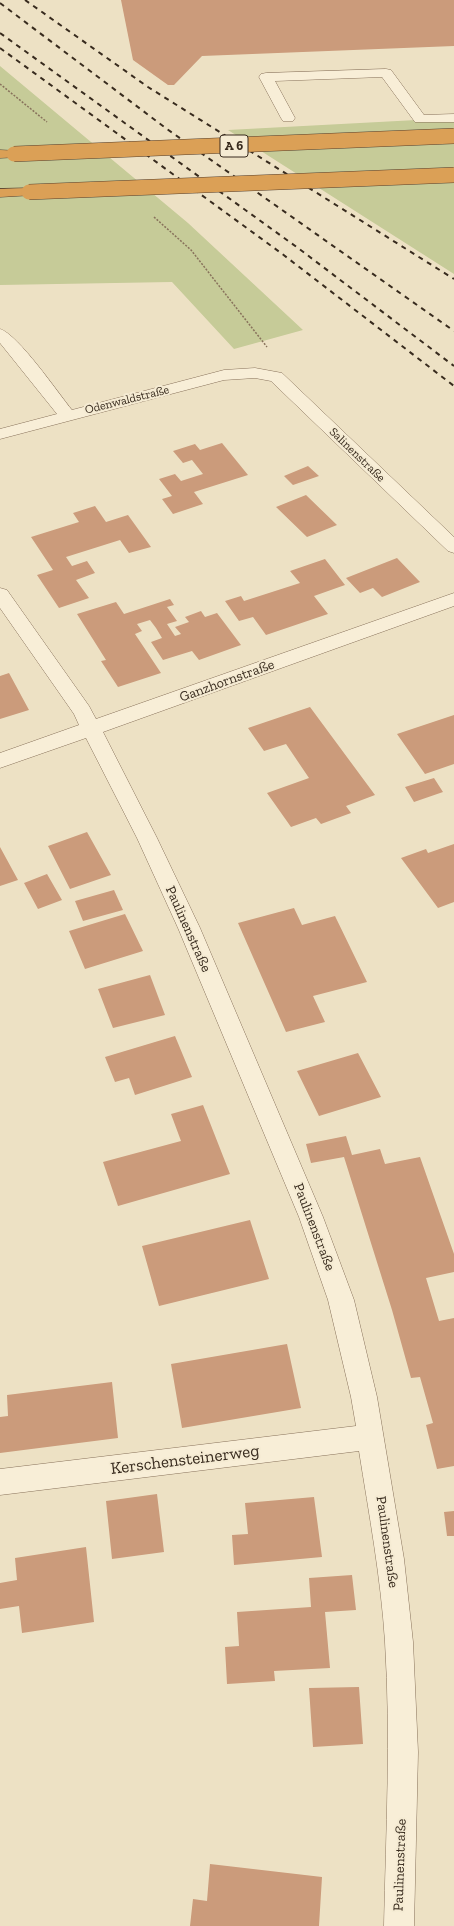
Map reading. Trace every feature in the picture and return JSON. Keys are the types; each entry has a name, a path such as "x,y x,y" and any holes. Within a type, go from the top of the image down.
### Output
{"highway":[{"name":"A 6","path":"7,154 454,136"},
{"path":"0,193 454,175"}],"street":[{"path":"288,118 266,77 386,73 420,119 454,118"},
{"path":"0,334 11,344 67,415"},
{"name":"Odenwaldstraße","path":"0,434 67,415 224,375 255,373 276,377"},
{"name":"Salinenstraße","path":"276,377 454,547"},
{"name":"Paulinenstraße","path":"0,594 82,711 147,838 189,928 312,1217 341,1300 364,1397 390,1558 399,1642 403,1752 398,1926"},
{"name":"Ganzhornstraße","path":"0,761 454,600"},
{"name":"Kerschensteinerweg","path":"0,1482 370,1437"}],"path":[{"path":"0,84 47,122"},
{"path":"151,215 191,250 271,352 277,367 276,377"}],"green space":[{"path":"0,66 188,223 303,330 234,349 172,282 0,285"},
{"path":"454,118 454,274 228,130"}],"building":[{"path":"121,0 454,0 454,46 202,56 174,85 168,85 133,60"},
{"path":"222,443 248,475 194,492 203,504 173,514 162,499 172,496 159,479 175,474 181,481 203,474 192,460 183,463 173,451 195,444 200,450"},
{"path":"308,466 319,476 293,485 284,476"},
{"path":"306,495 337,525 307,537 276,507"},
{"path":"95,506 106,522 128,515 151,547 129,553 120,540 66,557 72,566 87,561 95,573 76,580 89,598 59,608 37,575 53,570 31,537 79,522 73,513"},
{"path":"397,558 420,582 382,597 373,588 360,593 346,578"},
{"path":"325,559 345,585 314,596 328,614 266,635 253,617 239,621 225,601 241,596 244,601 300,583 290,571"},
{"path":"170,599 174,605 167,607 177,621 167,624 175,636 181,634 175,627 189,622 185,617 201,611 205,617 217,613 241,645 199,660 192,651 163,660 151,642 162,638 156,628 150,620 137,624 142,631 135,634 161,673 118,687 101,661 106,660 77,614 116,602 124,614"},
{"path":"9,673 29,710 0,719 0,676"},
{"path":"310,707 375,795 346,806 351,813 321,824 316,818 291,827 267,793 309,778 286,744 264,751 248,728"},
{"path":"454,715 454,764 425,774 397,734"},
{"path":"434,778 443,792 414,802 405,787"},
{"path":"87,832 111,875 70,889 48,846"},
{"path":"454,844 454,902 438,908 401,858 426,849 428,853"},
{"path":"0,847 18,880 0,886"},
{"path":"47,874 62,900 38,909 24,883"},
{"path":"114,890 123,910 83,921 75,901"},
{"path":"294,908 302,925 335,916 367,982 313,996 325,1022 286,1032 238,923"},
{"path":"125,914 143,951 85,969 69,931"},
{"path":"150,975 165,1015 113,1028 98,989"},
{"path":"175,1036 192,1077 135,1095 129,1078 115,1082 105,1057"},
{"path":"358,1053 381,1097 319,1116 297,1071"},
{"path":"203,1105 230,1174 118,1206 103,1162 181,1141 171,1114"},
{"path":"346,1136 352,1155 380,1149 385,1164 420,1157 454,1254 454,1272 426,1278 439,1321 454,1318 454,1466 437,1469 426,1425 433,1423 420,1377 411,1378 392,1310 344,1157 311,1163 306,1144"},
{"path":"250,1220 269,1279 159,1306 142,1246"},
{"path":"287,1344 301,1408 182,1428 171,1364"},
{"path":"112,1382 118,1438 0,1453 0,1417 8,1416 7,1395"},
{"path":"157,1494 164,1552 112,1559 106,1501"},
{"path":"314,1497 322,1557 234,1565 232,1535 248,1534 245,1503"},
{"path":"454,1511 454,1536 447,1536 444,1512"},
{"path":"86,1547 94,1622 22,1633 19,1606 0,1609 0,1583 17,1580 15,1558"},
{"path":"352,1575 356,1610 325,1612 330,1668 274,1671 275,1681 227,1684 225,1647 239,1646 237,1612 311,1607 309,1578"},
{"path":"359,1687 363,1744 313,1747 309,1688"},
{"path":"210,1864 322,1877 319,1926 190,1926 193,1899 207,1901"}],"railway":[{"path":"25,0 148,87 454,279"},
{"path":"0,3 167,129 454,331"},
{"path":"0,33 298,248 454,366"},
{"path":"0,48 281,253 454,386"}]}
